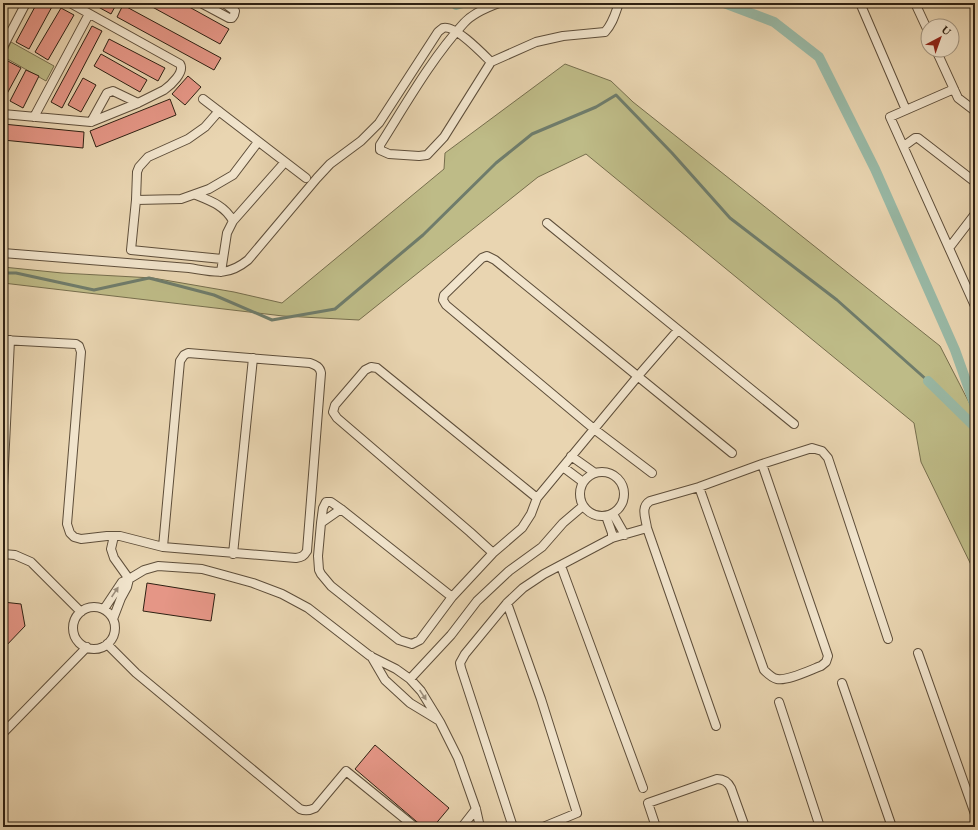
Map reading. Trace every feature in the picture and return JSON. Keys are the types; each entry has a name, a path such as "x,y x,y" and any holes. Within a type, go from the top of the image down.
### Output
{"street":[{"path":"3,47 26,3"},
{"path":"3,114 91,122 160,93 168,88 182,70 182,66 70,3"},
{"path":"201,3 229,18 232,18 235,13 234,10 224,3"},
{"path":"499,3 464,22 458,32 443,48 434,61 380,145 380,150 388,154 419,156 427,155 444,137 491,62 536,42 563,36 605,32 614,19 619,3"},
{"path":"860,3 906,110"},
{"path":"915,3 922,18"},
{"path":"34,118 89,14"},
{"path":"3,253 221,272 235,269 248,260 330,164 370,133 438,32 443,28 449,28 458,32 491,62"},
{"path":"940,58 958,98 975,110"},
{"path":"954,89 890,117 975,306"},
{"path":"91,122 109,91 113,91 138,103"},
{"path":"203,99 306,178"},
{"path":"219,111 205,127 188,139 148,157 142,162 137,172 131,250 222,259"},
{"path":"904,146 915,138 918,138 975,182"},
{"path":"136,200 181,199 196,195 219,184 233,175 258,142"},
{"path":"221,272 227,233 233,221 285,162"},
{"path":"196,195 220,206 227,212 233,221"},
{"path":"949,248 975,214"},
{"path":"547,223 794,424"},
{"path":"652,473 594,429 446,305 443,300 444,294 482,258 490,257 732,453"},
{"path":"452,597 341,509 331,502 326,502 324,506 318,556 319,570 321,574 332,586 402,642 412,644 420,640 452,597 493,554 522,528 531,514 537,498 678,330"},
{"path":"3,486 7,340 76,344 80,348 81,352 67,524 70,533 74,537 81,539 120,536 163,548 233,554 296,558 302,557 307,550 321,373 320,369 310,363 253,358 188,353 182,358 180,361 163,548"},
{"path":"233,554 253,358"},
{"path":"493,554 470,532 337,418 334,412 334,405 365,370 372,367 377,368 537,498"},
{"path":"716,726 647,528 644,507 647,503 699,487 812,448 822,451 826,454 888,639"},
{"path":"571,456 595,473"},
{"path":"699,487 764,670 773,678 784,679 821,666 826,662 828,656 762,464"},
{"path":"563,467 583,482"},
{"path":"602,472 616,476 624,489 623,503 619,509 609,515 593,515 583,506 579,494 583,482 588,476 595,473 602,472"},
{"path":"410,679 451,635 476,601 508,571 542,547 562,523 583,506"},
{"path":"322,523 341,509"},
{"path":"609,515 624,535"},
{"path":"609,515 612,538"},
{"path":"514,827 460,663 465,654 507,603 523,588 538,578 612,538 647,528"},
{"path":"113,619 129,579 114,558 111,549 114,536"},
{"path":"3,554 15,555 31,562 81,612"},
{"path":"104,609 122,582 144,570 158,566 202,569 253,583 282,594 308,608 370,656 396,669 410,679 421,691 440,722 458,758 476,809 480,827"},
{"path":"561,566 643,788"},
{"path":"507,603 541,699 577,813 566,823 543,827"},
{"path":"92,607 104,609 109,613 113,619 115,633 107,644 101,648 94,649 81,644 76,638 74,624 76,617 81,612 92,607"},
{"path":"107,644 136,673 300,809 311,811 315,808 346,771 415,827"},
{"path":"3,733 87,647"},
{"path":"918,653 975,814"},
{"path":"370,656 385,680 410,703 440,722"},
{"path":"842,683 892,827"},
{"path":"779,702 820,827"},
{"path":"656,827 648,803 717,779 722,779 729,783 745,827"},
{"path":"462,827 476,809"}],"shaded area":[{"path":"11,42 54,66 46,81 4,57"},
{"path":"565,64 611,81 633,102 940,346 975,414 975,573 921,462 914,423 586,154 538,177 359,320 283,316 3,283 3,267 62,273 153,278 234,292 282,303 444,169 445,153"}],"building":[{"path":"3,3 9,3 3,14"},
{"path":"37,3 54,3 29,49 16,42"},
{"path":"91,3 117,3 111,14"},
{"path":"145,3 182,3 229,29 220,44"},
{"path":"123,5 221,58 214,70 117,17"},
{"path":"61,8 74,15 48,60 35,52"},
{"path":"92,26 102,31 62,108 51,102"},
{"path":"109,39 165,68 158,81 103,51"},
{"path":"101,54 147,80 140,92 94,66"},
{"path":"6,60 21,68 3,101 3,66"},
{"path":"26,70 39,76 23,108 10,101"},
{"path":"188,76 201,87 185,105 172,94"},
{"path":"83,78 96,85 81,112 68,105"},
{"path":"170,99 176,115 96,147 90,131"},
{"path":"3,124 84,132 83,148 3,140"},
{"path":"147,583 215,594 211,621 143,611"},
{"path":"3,602 21,604 25,626 3,649"},
{"path":"375,745 449,808 433,827 423,827 355,769"}],"waterway":[{"path":"456,5 463,3"},
{"path":"724,3 774,22 819,57 875,169 955,350 975,406"},
{"path":"3,273 16,273 94,290 149,278 214,295 272,320 335,309 423,235 496,163 532,134 596,107 616,95 672,153 730,218 837,300 928,381"},
{"path":"928,381 975,427"}]}
